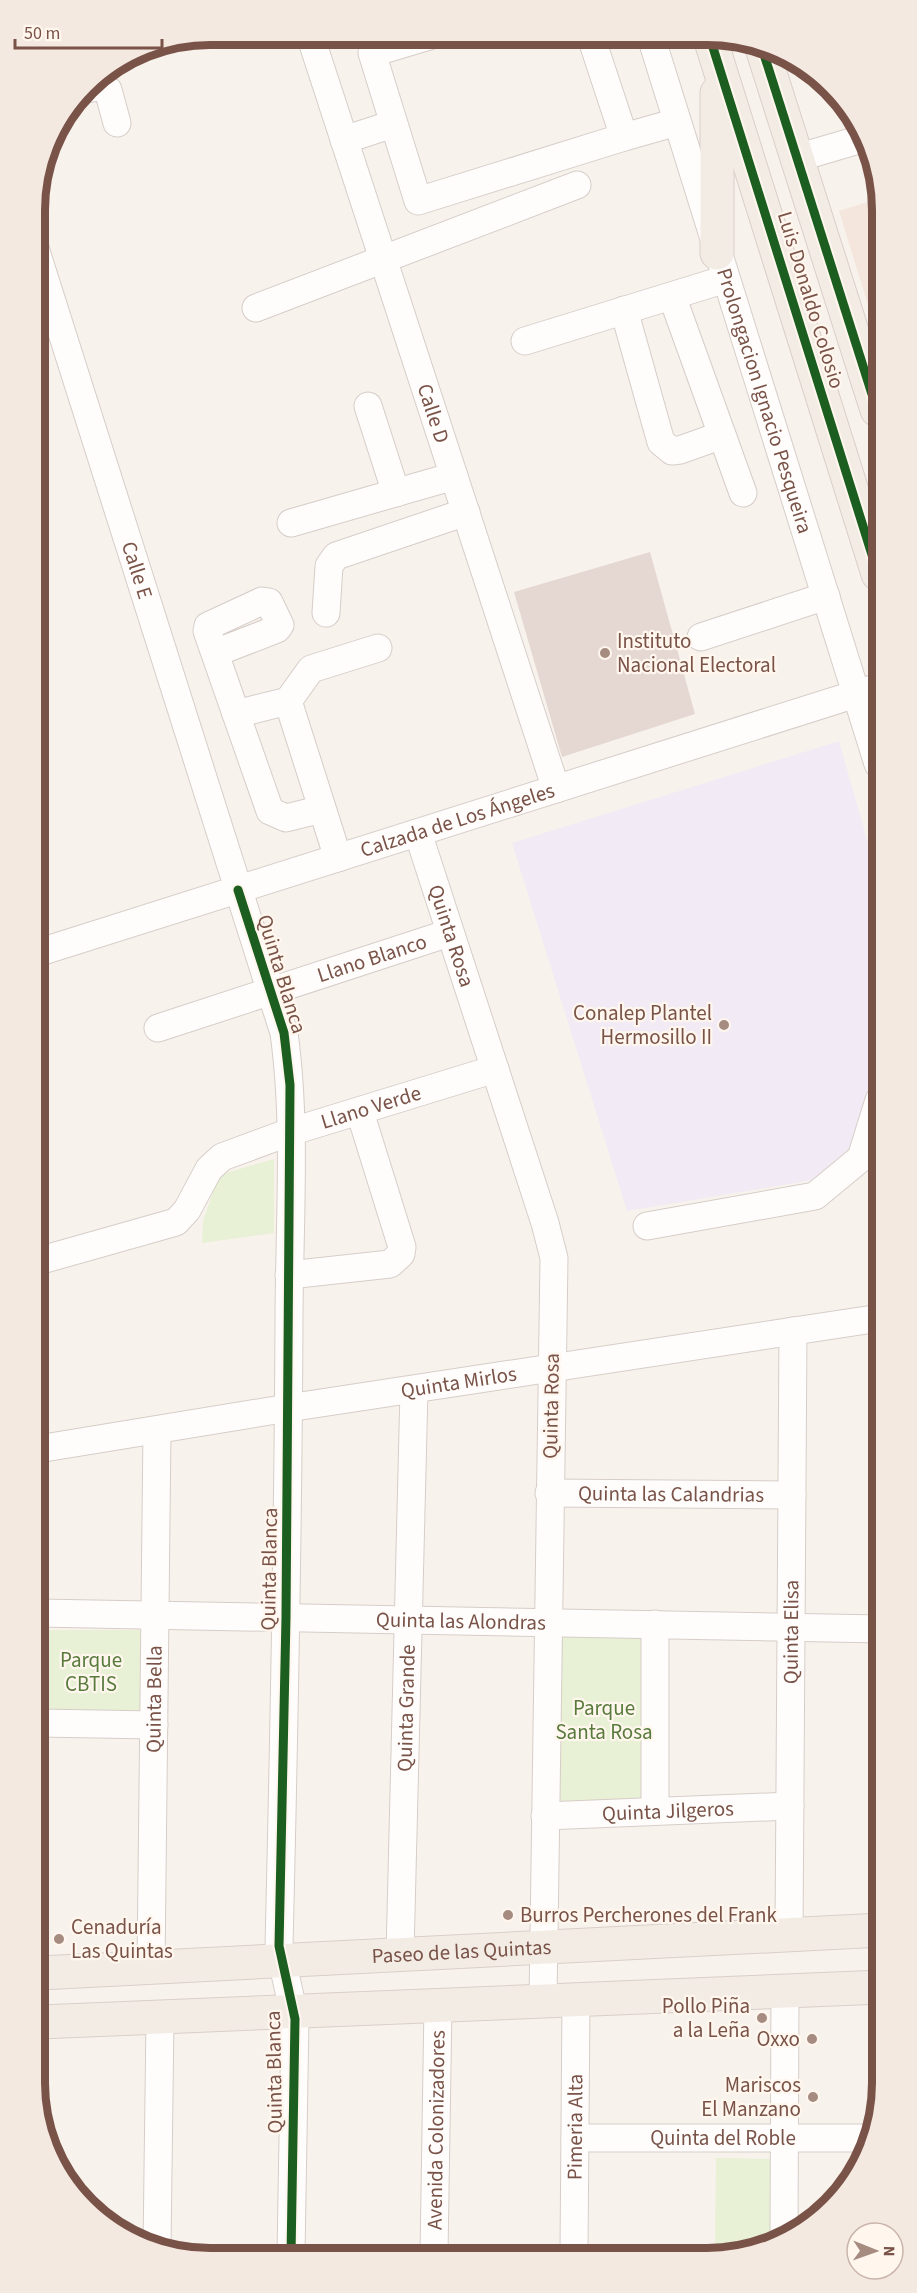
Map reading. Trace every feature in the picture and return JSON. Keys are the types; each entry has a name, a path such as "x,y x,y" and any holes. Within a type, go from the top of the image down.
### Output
{"main road":[{"path":"713,48 721,266"},
{"name":"Luis Donaldo Colosio","path":"713,48 872,554"},
{"name":"Luis Donaldo Colosio","path":"764,56 872,394"},
{"name":"Paseo de las Quintas","path":"45,1972 872,1931"},
{"path":"45,2022 872,1987"}],"street":[{"name":"Calle D","path":"313,45 556,789"},
{"path":"399,45 372,53 418,201 677,122"},
{"path":"594,45 624,137"},
{"name":"Prolongacion Ignacio Pesqueira","path":"653,45 826,596 868,690 872,720"},
{"path":"100,87 108,90 117,123"},
{"path":"344,140 393,124"},
{"path":"797,158 856,141"},
{"path":"256,308 577,185"},
{"path":"525,341 672,296 721,266"},
{"name":"Calle E","path":"45,280 238,890"},
{"path":"672,296 743,493"},
{"path":"624,310 661,442 672,451 722,435"},
{"path":"368,406 396,493"},
{"path":"291,523 454,476"},
{"path":"327,613 329,566 336,556 466,512"},
{"path":"701,637 826,596"},
{"path":"236,714 288,701 311,669 378,648"},
{"path":"216,653 270,811 286,818 322,808"},
{"name":"Calzada de Los Ángeles","path":"45,950 868,690"},
{"path":"288,701 338,858"},
{"name":"Quinta Rosa","path":"418,833 551,1243 555,1273 551,1369 543,2001"},
{"name":"Quinta Blanca","path":"238,890 284,1033 290,1085 286,1617 279,1935 282,1960 294,2011 291,2248"},
{"name":"Llano Blanco","path":"158,1028 450,933"},
{"name":"Llano Verde","path":"45,1259 176,1222 188,1210 209,1169 222,1157 290,1132 495,1069"},
{"path":"288,1275 390,1264 401,1254 402,1247 360,1112"},
{"path":"647,1226 815,1196 861,1158 872,1123"},
{"name":"Quinta Mirlos","path":"45,1448 288,1408 872,1319"},
{"name":"Quinta Elisa","path":"789,1935 793,1331"},
{"name":"Quinta Grande","path":"400,1954 414,1390"},
{"name":"Quinta Bella","path":"151,1967 157,1430"},
{"name":"Quinta las Calandrias","path":"549,1493 792,1495"},
{"name":"Quinta las Alondras","path":"45,1613 872,1629"},
{"path":"655,1624 655,1811"},
{"path":"45,1724 154,1725"},
{"name":"Quinta Jilgeros","path":"545,1816 790,1806"},
{"path":"784,2228 785,1991"},
{"name":"Pimeria Alta","path":"574,2248 576,2000"},
{"name":"Avenida Colonizadores","path":"434,2248 438,2005"},
{"path":"157,2238 160,2017"},
{"name":"Quinta del Roble","path":"575,2138 862,2138"}],"shaded area":[{"path":"872,201 872,318 839,211"},
{"name":"Conalep Plantel Hermosillo II","path":"839,741 872,856 872,1170 627,1211 512,843"}],"green space":[{"path":"274,1159 274,1233 202,1243 203,1221 219,1175"},
{"name":"Parque CBTIS","path":"45,1630 142,1630 142,1713 45,1713"},
{"name":"Parque Santa Rosa","path":"560,1637 650,1638 649,1803 559,1803"},
{"path":"716,2158 772,2159 771,2234 728,2247 715,2248"}],"building":[{"name":"Instituto Nacional Electoral","path":"650,552 695,714 562,757 514,592"}],"cycle path":[{"path":"712,45 872,555"},
{"path":"764,56 872,394"},
{"path":"238,890 284,1033 290,1085 286,1617 279,1946 295,2019 291,2248"}],"place":[{"name":"Instituto Nacional Electoral","path":"605,653"},
{"name":"Conalep Plantel Hermosillo II","path":"724,1025"},
{"name":"Burros Percherones del Frank","path":"508,1915"},
{"name":"Cenaduría Las Quintas","path":"59,1939"},
{"name":"Pollo Piña a la Leña","path":"762,2018"},
{"name":"Oxxo","path":"812,2039"},
{"name":"Mariscos El Manzano","path":"813,2097"}]}
